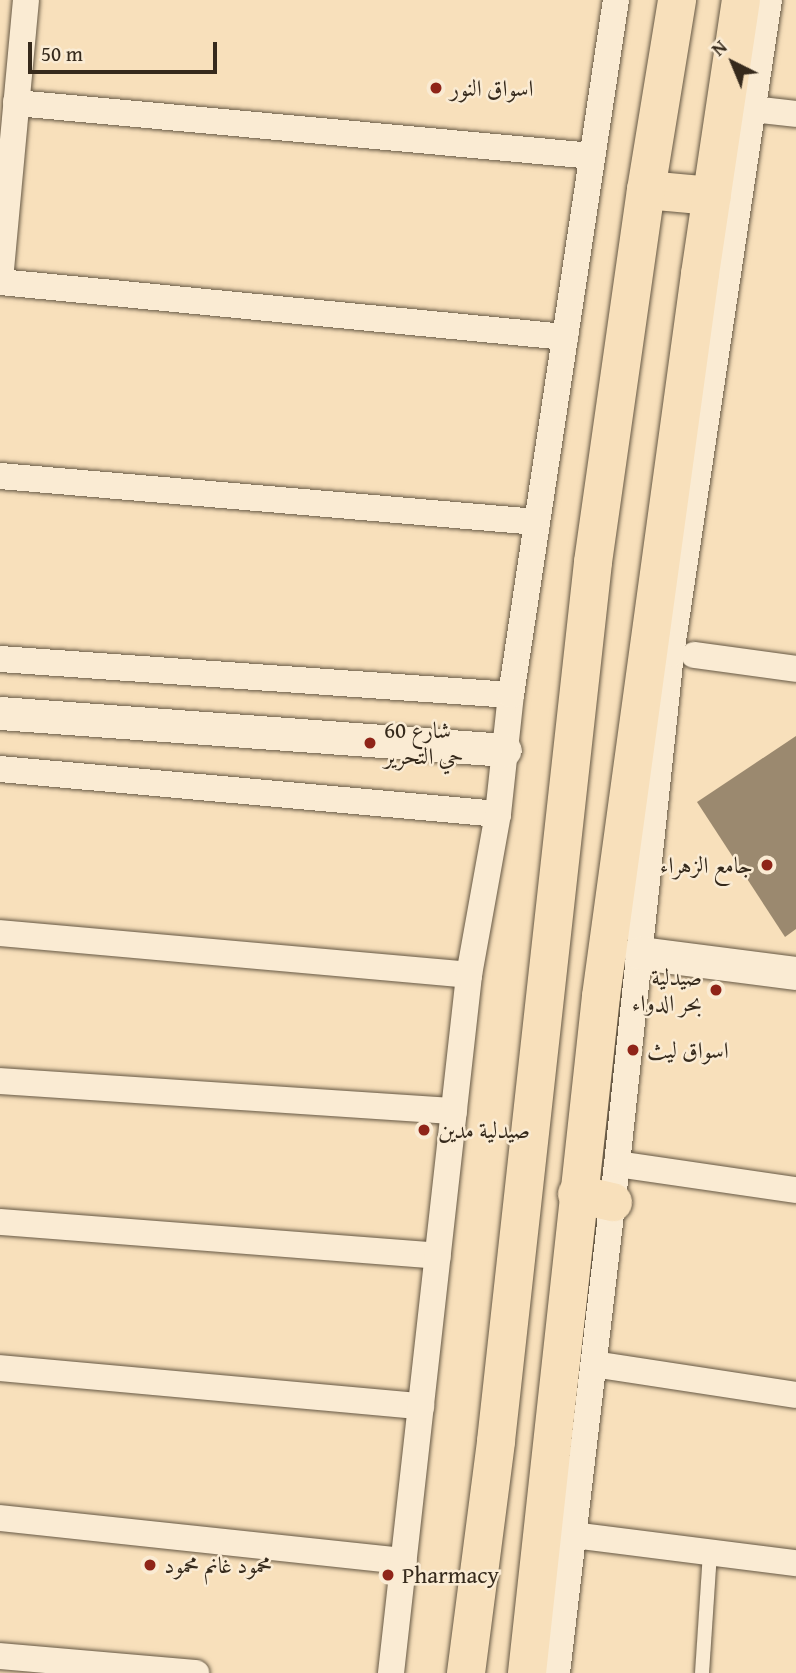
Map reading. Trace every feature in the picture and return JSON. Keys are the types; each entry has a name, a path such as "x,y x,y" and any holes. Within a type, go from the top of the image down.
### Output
{"main road":[{"path":"466,1673 496,1441 593,562 646,190 677,0"},
{"path":"527,1673 564,1355 595,1198 601,996 714,272 712,196 741,0"},
{"path":"646,190 712,196"}],"street":[{"path":"26,0 0,281 565,337"},
{"path":"391,1673 469,975 498,814 511,695 616,0"},
{"path":"557,1673 594,1364 595,1198 617,1164 714,272 752,109 769,0"},
{"path":"16,103 593,156"},
{"path":"752,109 796,114"},
{"path":"0,477 537,523"},
{"path":"694,655 796,669"},
{"path":"0,659 511,695"},
{"path":"0,713 505,750"},
{"path":"0,769 498,814"},
{"path":"0,933 469,975"},
{"path":"640,953 796,973"},
{"path":"0,1081 454,1111"},
{"path":"617,1164 796,1190"},
{"path":"0,1222 438,1256"},
{"path":"594,1364 796,1395"},
{"path":"0,1368 421,1406"},
{"path":"0,1518 404,1561"},
{"path":"573,1535 796,1563"},
{"path":"0,1657 196,1673"}],"lane":[{"path":"702,1673 710,1552"}],"building":[{"name":"جامع الزهراء","path":"796,736 796,929 785,937 697,802"}],"place":[{"name":"اسواق النور","path":"436,88"},
{"name":"شارع 60 حي التحرير","path":"370,743"},
{"name":"جامع الزهراء","path":"767,865"},
{"name":"صيدلية بحر الدواء","path":"716,990"},
{"name":"اسواق ليث","path":"633,1050"},
{"name":"صيدلية مدين","path":"424,1130"},
{"name":"محمود غانم محمود","path":"150,1565"},
{"name":"Pharmacy","path":"388,1575"}]}
